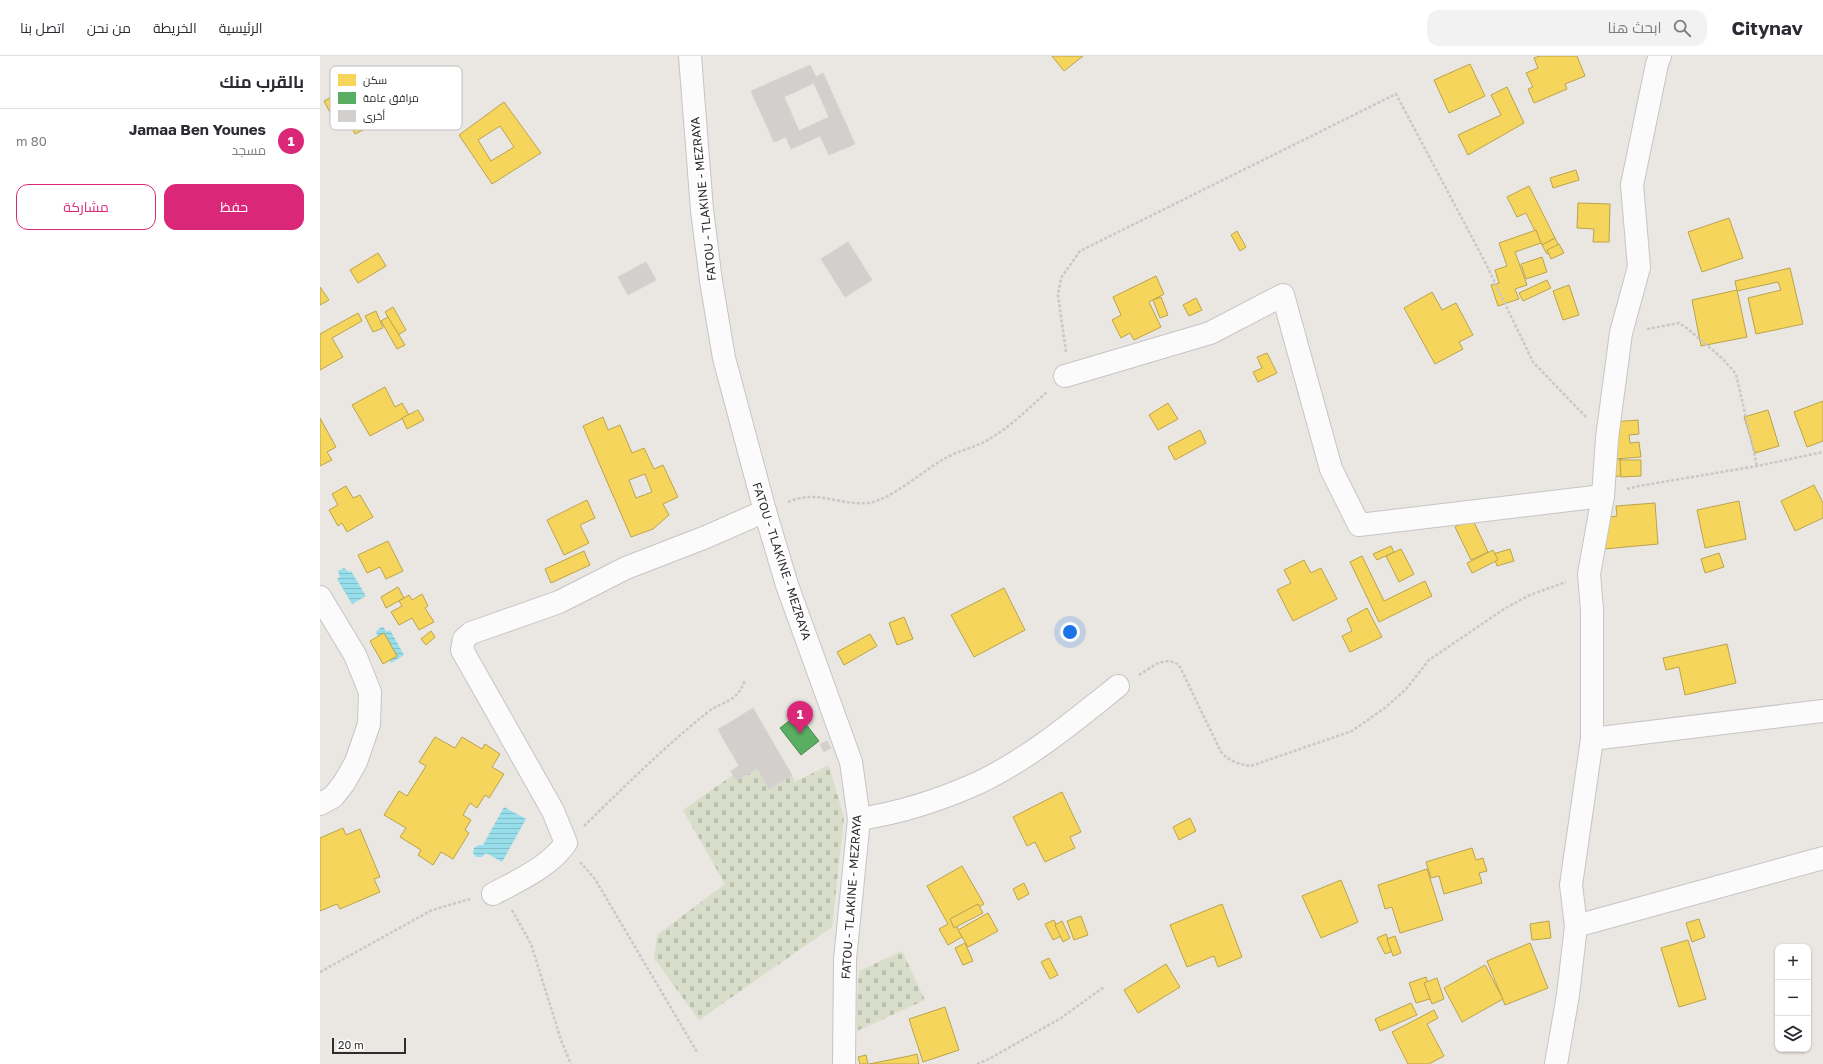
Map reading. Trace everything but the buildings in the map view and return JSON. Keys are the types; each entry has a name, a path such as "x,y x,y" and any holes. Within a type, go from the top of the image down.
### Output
{"street":[{"name":"FATOU - TLAKINE - MEZRAYA","path":"690,56 702,210 711,281 724,358 765,511 799,618 851,762 859,819 845,960 844,1064"},
{"path":"1556,1064 1568,995 1576,926 1572,885 1592,739 1592,610 1589,574 1603,496 1607,438 1621,333 1639,267 1632,185 1657,64 1660,56"},
{"path":"1065,376 1210,333 1283,296 1331,469 1359,525 1603,496"},
{"path":"493,894 539,869 559,853 566,844 553,811 462,650 464,639 478,630 559,602 626,568 706,537 765,511"},
{"path":"320,597 355,655 370,692 369,724 356,762 344,783 333,797 320,804"},
{"path":"859,819 923,804 979,782 1025,756 1069,725 1118,686"},
{"path":"1592,739 1823,711"},
{"path":"1576,926 1823,858"}],"path":[{"path":"765,511 794,499 809,497 828,498 855,503 868,503 882,499 945,458 986,441 1012,423 1065,376 1067,358 1058,295 1061,278 1080,251 1396,94 1484,260 1533,362 1607,438"},
{"path":"1621,333 1679,323 1722,358 1736,374 1757,466"},
{"path":"1603,496 1639,486 1757,466 1823,452"},
{"path":"1118,686 1166,660 1173,661 1179,665 1221,752 1228,759 1238,764 1251,766 1352,731 1386,707 1406,689 1429,660 1498,613 1530,595 1589,574"},
{"path":"697,1052 595,879 566,844 642,770 709,711 740,692 745,680"},
{"path":"320,972 432,910 466,899 484,898 493,894 512,910 531,944 561,1040 571,1064"},
{"path":"977,1064 989,1060 1061,1018 1104,987"}],"green space":[{"path":"829,765 844,818 832,927 699,1020 654,958 657,935 725,884 683,810 733,775 737,780 757,768 769,789 792,775 795,782"},
{"path":"902,951 925,1000 857,1031 859,971"}],"water":[{"path":"344,568 349,572 351,571 366,596 352,604 337,579 340,577 338,571"},
{"path":"383,627 387,632 390,630 404,655 391,663 375,639 378,637 376,632"},
{"path":"504,807 526,819 502,862 486,853 482,857 476,857 473,853 474,848 479,845 483,845"}],"place":[{"name":"Jamaa Ben Younes","path":"800,734"}]}
